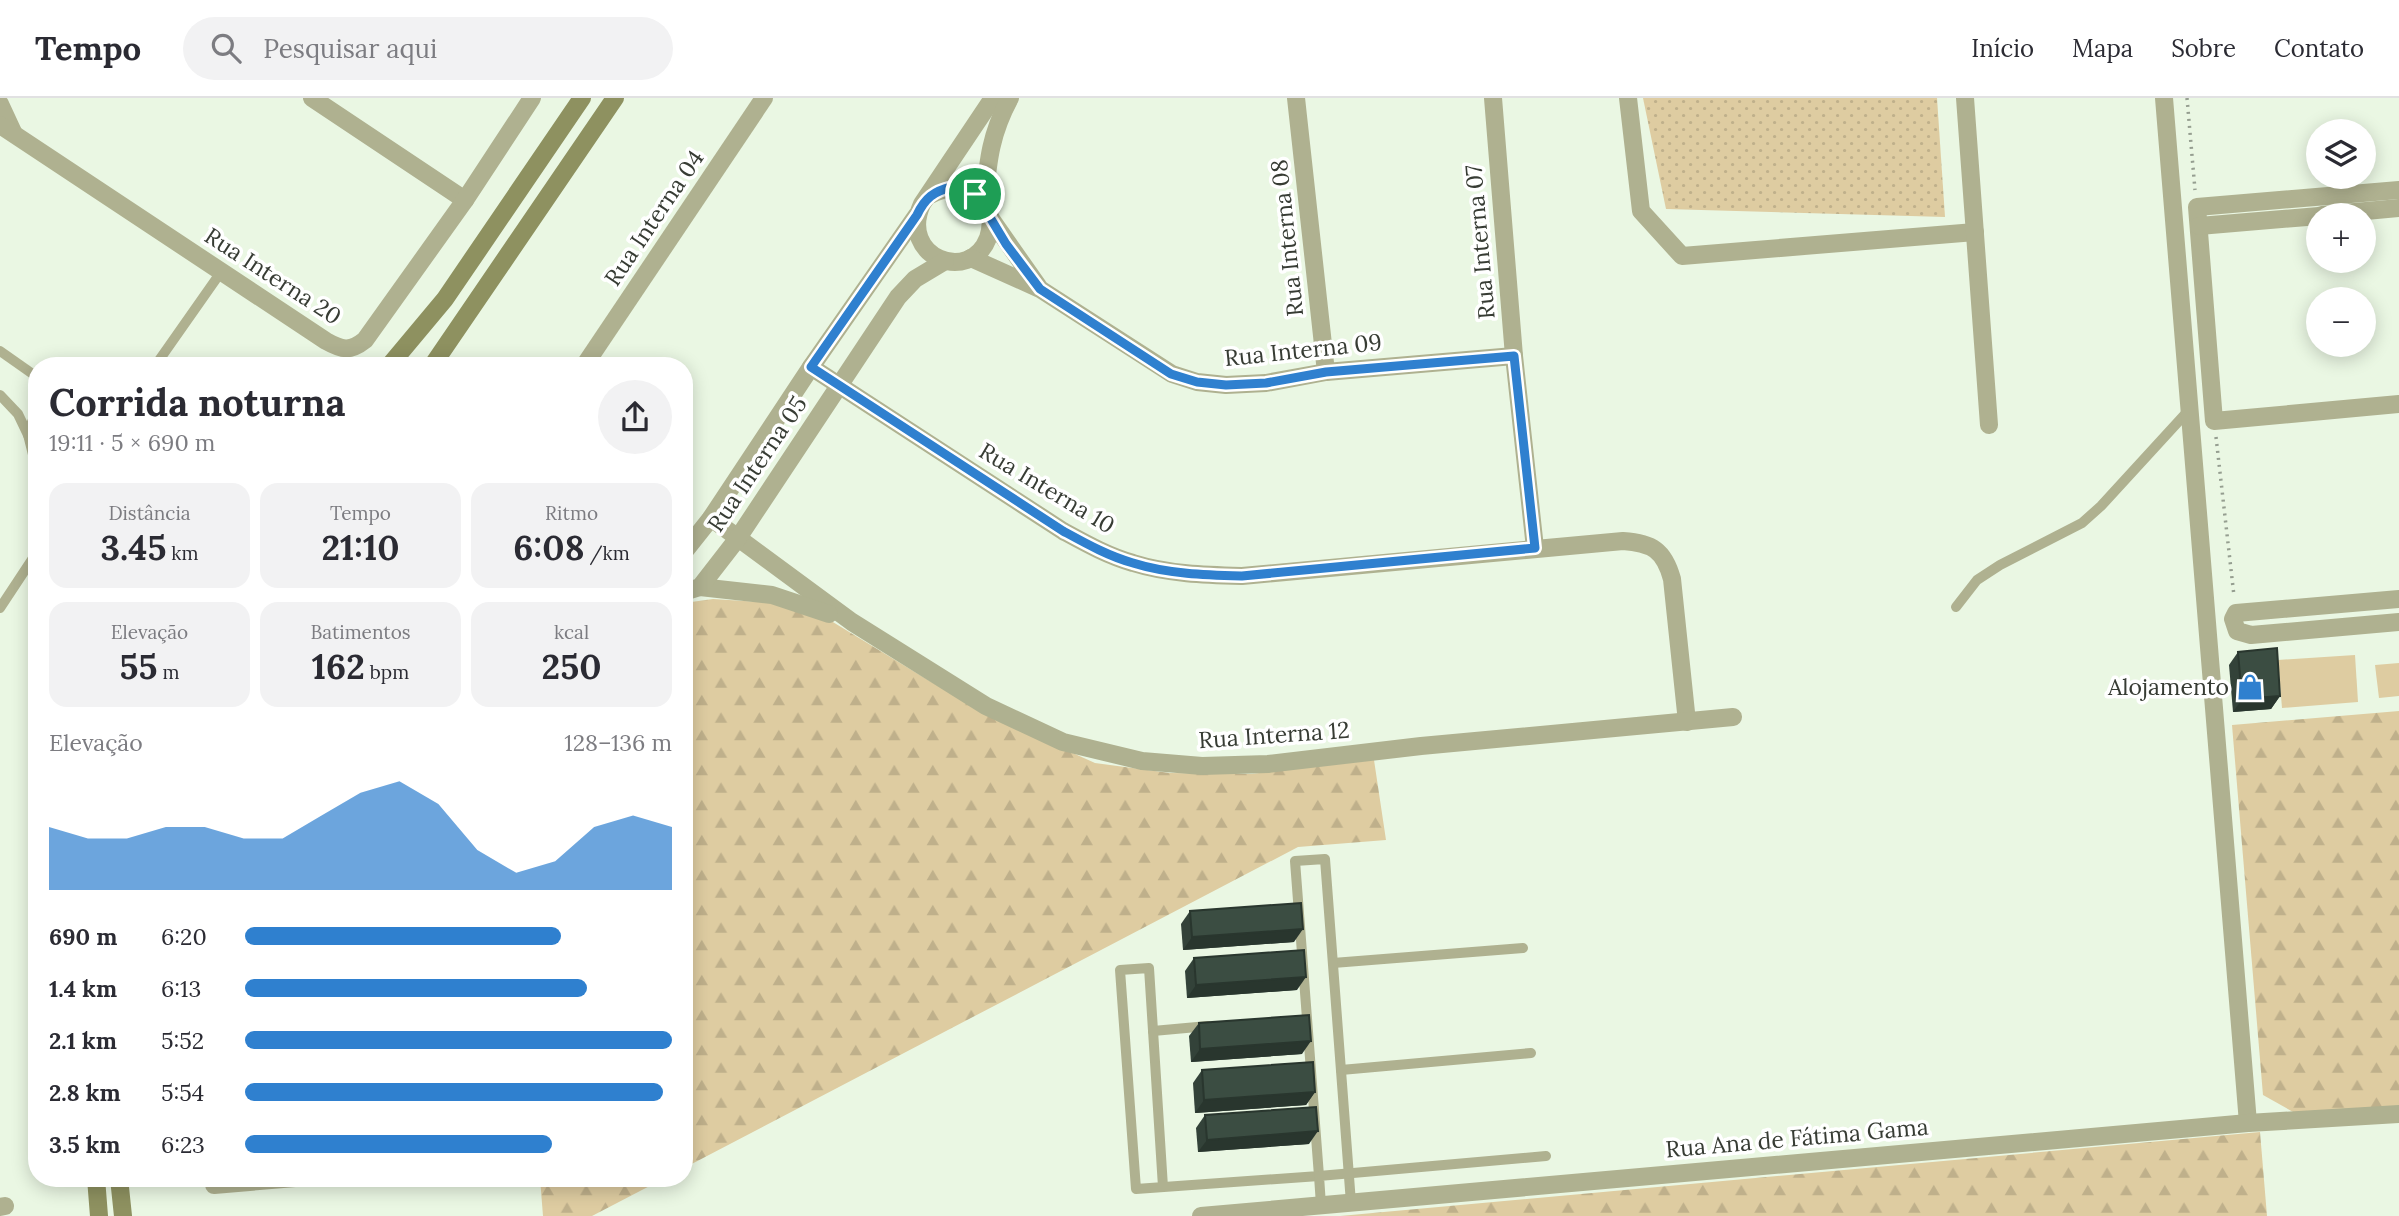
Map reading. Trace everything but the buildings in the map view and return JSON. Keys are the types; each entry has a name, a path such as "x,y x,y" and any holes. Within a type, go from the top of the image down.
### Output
{"main road":[{"path":"397,357 445,299 582,98"},
{"path":"438,357 615,98"},
{"path":"97,1187 99,1216"},
{"path":"120,1187 123,1216"}],"street":[{"path":"312,98 466,200"},
{"name":"Rua Interna 20","path":"0,104 6,128 326,341 339,348 348,349 365,341 466,200 531,98"},
{"name":"Rua Interna 04","path":"590,357 764,98"},
{"path":"930,195 952,187 964,188 984,202 991,219 987,240 971,258 957,262 934,257 919,239 917,215 993,98"},
{"path":"984,202 990,144 999,117 1010,98"},
{"name":"Rua Interna 08","path":"1296,98 1326,372"},
{"name":"Rua Interna 07","path":"1493,98 1514,356 1535,548"},
{"path":"1628,98 1641,211 1682,256 1975,232"},
{"path":"1965,98 1989,425"},
{"path":"2164,98 2248,1123"},
{"path":"2399,190 2197,207 2214,421 2399,404"},
{"path":"2376,210 2399,208"},
{"name":"Rua Interna 05","path":"693,541 917,215"},
{"path":"2199,226 2306,216"},
{"name":"Rua Interna 09","path":"991,219 1040,289"},
{"name":"Rua Interna 09","path":"971,258 1040,289 1171,374 1197,382 1226,385 1266,383 1326,372 1514,356"},
{"name":"Rua Interna 05","path":"693,589 738,538 898,297 915,279 945,261"},
{"name":"Rua Interna 10","path":"811,367 1063,531 1097,550 1133,564 1200,575 1242,576 1623,541 1640,542 1650,546 1667,561 1672,579 1687,722"},
{"name":"Rua Interna 12","path":"711,518 852,622 986,706 1063,742 1142,761 1202,766 1268,764 1421,746 1733,718"},
{"name":"Rua Interna 12","path":"693,590 772,595 852,622"},
{"path":"2236,622 2399,599"},
{"path":"2236,622 2251,635 2399,622"},
{"name":"Rua Ana de Fátima Gama","path":"1200,1216 2248,1123 2399,1114"}],"lane":[{"path":"161,357 221,272"},
{"path":"0,351 28,371"},
{"path":"0,395 18,414 28,435"},
{"path":"1956,607 1977,580 2000,565 2082,523 2101,506 2189,410"},
{"path":"0,608 28,566"},
{"path":"1321,1205 1295,861 1325,859 1351,1203"},
{"path":"1333,963 1523,948"},
{"path":"1163,1187 1149,968 1120,970 1136,1189 1163,1187 1319,1175 1349,1173 1546,1156"},
{"path":"1294,1018 1307,1016"},
{"path":"1153,1031 1217,1025"},
{"path":"1341,1070 1531,1053"}],"path":[{"path":"2187,98 2197,207"},
{"path":"2214,421 2236,622"}],"green space":[{"path":"1643,98 1937,98 1945,217 1666,209"},
{"path":"713,599 776,603 823,616 995,718 1095,763 1170,773 1251,774 1374,760 1386,840 1298,847 693,1163 693,602"},
{"path":"2355,655 2358,702 2282,708 2278,660"},
{"path":"2399,663 2399,696 2379,698 2375,665"},
{"path":"2399,711 2399,1110 2302,1117 2263,1095 2232,725"},
{"path":"2260,1132 2267,1216 1340,1216"},
{"path":"541,1187 648,1187 592,1216 543,1216"}],"place":[{"name":"Alojamento","path":"2250,687"}],"route":[{"path":"952,187 964,188 975,194 984,202 1006,244 1040,289 1171,374 1197,382 1226,385 1266,383 1326,372 1514,356 1535,548 1242,576 1200,575 1133,564 1097,550 1063,531 811,367 930,195 952,187"}]}
